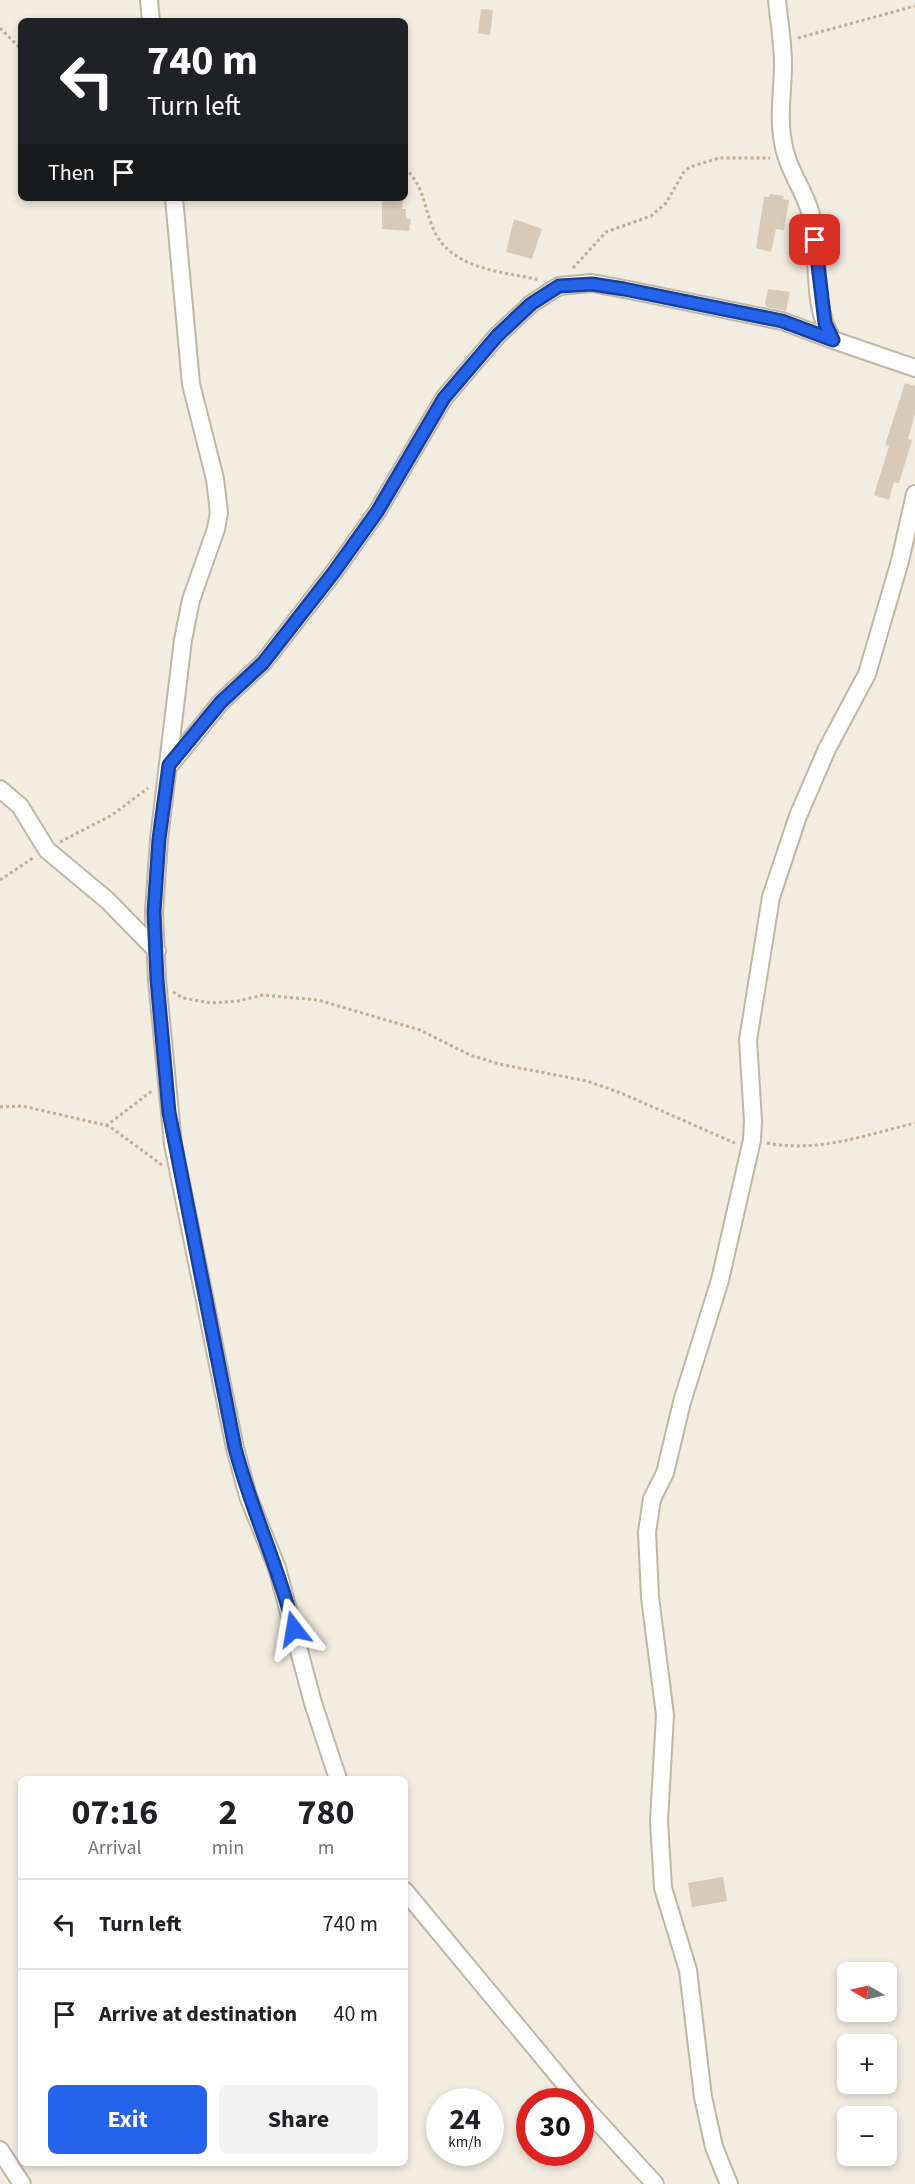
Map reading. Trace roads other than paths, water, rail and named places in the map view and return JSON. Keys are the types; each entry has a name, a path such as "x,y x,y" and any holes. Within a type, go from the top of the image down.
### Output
{"street":[{"path":"149,0 151,18"},
{"path":"777,0 781,42 781,128 788,158 806,197 813,222 822,307 828,332 833,340"},
{"path":"174,201 190,384 215,479 219,513 216,530 191,600 159,839 155,901 157,980 166,1079 173,1144 235,1448 248,1496 277,1568 313,1703 337,1776"},
{"path":"168,768 221,702 263,663 334,572 377,512 444,398 497,336 556,284 592,284 624,289 782,321 915,368"},
{"path":"729,2184 714,2147 704,2097 688,1970 663,1888 659,1821 665,1715 650,1597 647,1532 652,1499 665,1473 682,1402 723,1269 750,1146 753,1121 748,1040 771,897 798,816 834,733 853,705 867,674 900,561 915,494"},
{"path":"0,789 20,806 47,849 107,900 157,951"},
{"path":"408,1895 568,2088"},
{"path":"594,2117 655,2184"},
{"path":"0,2150 22,2184"}]}
